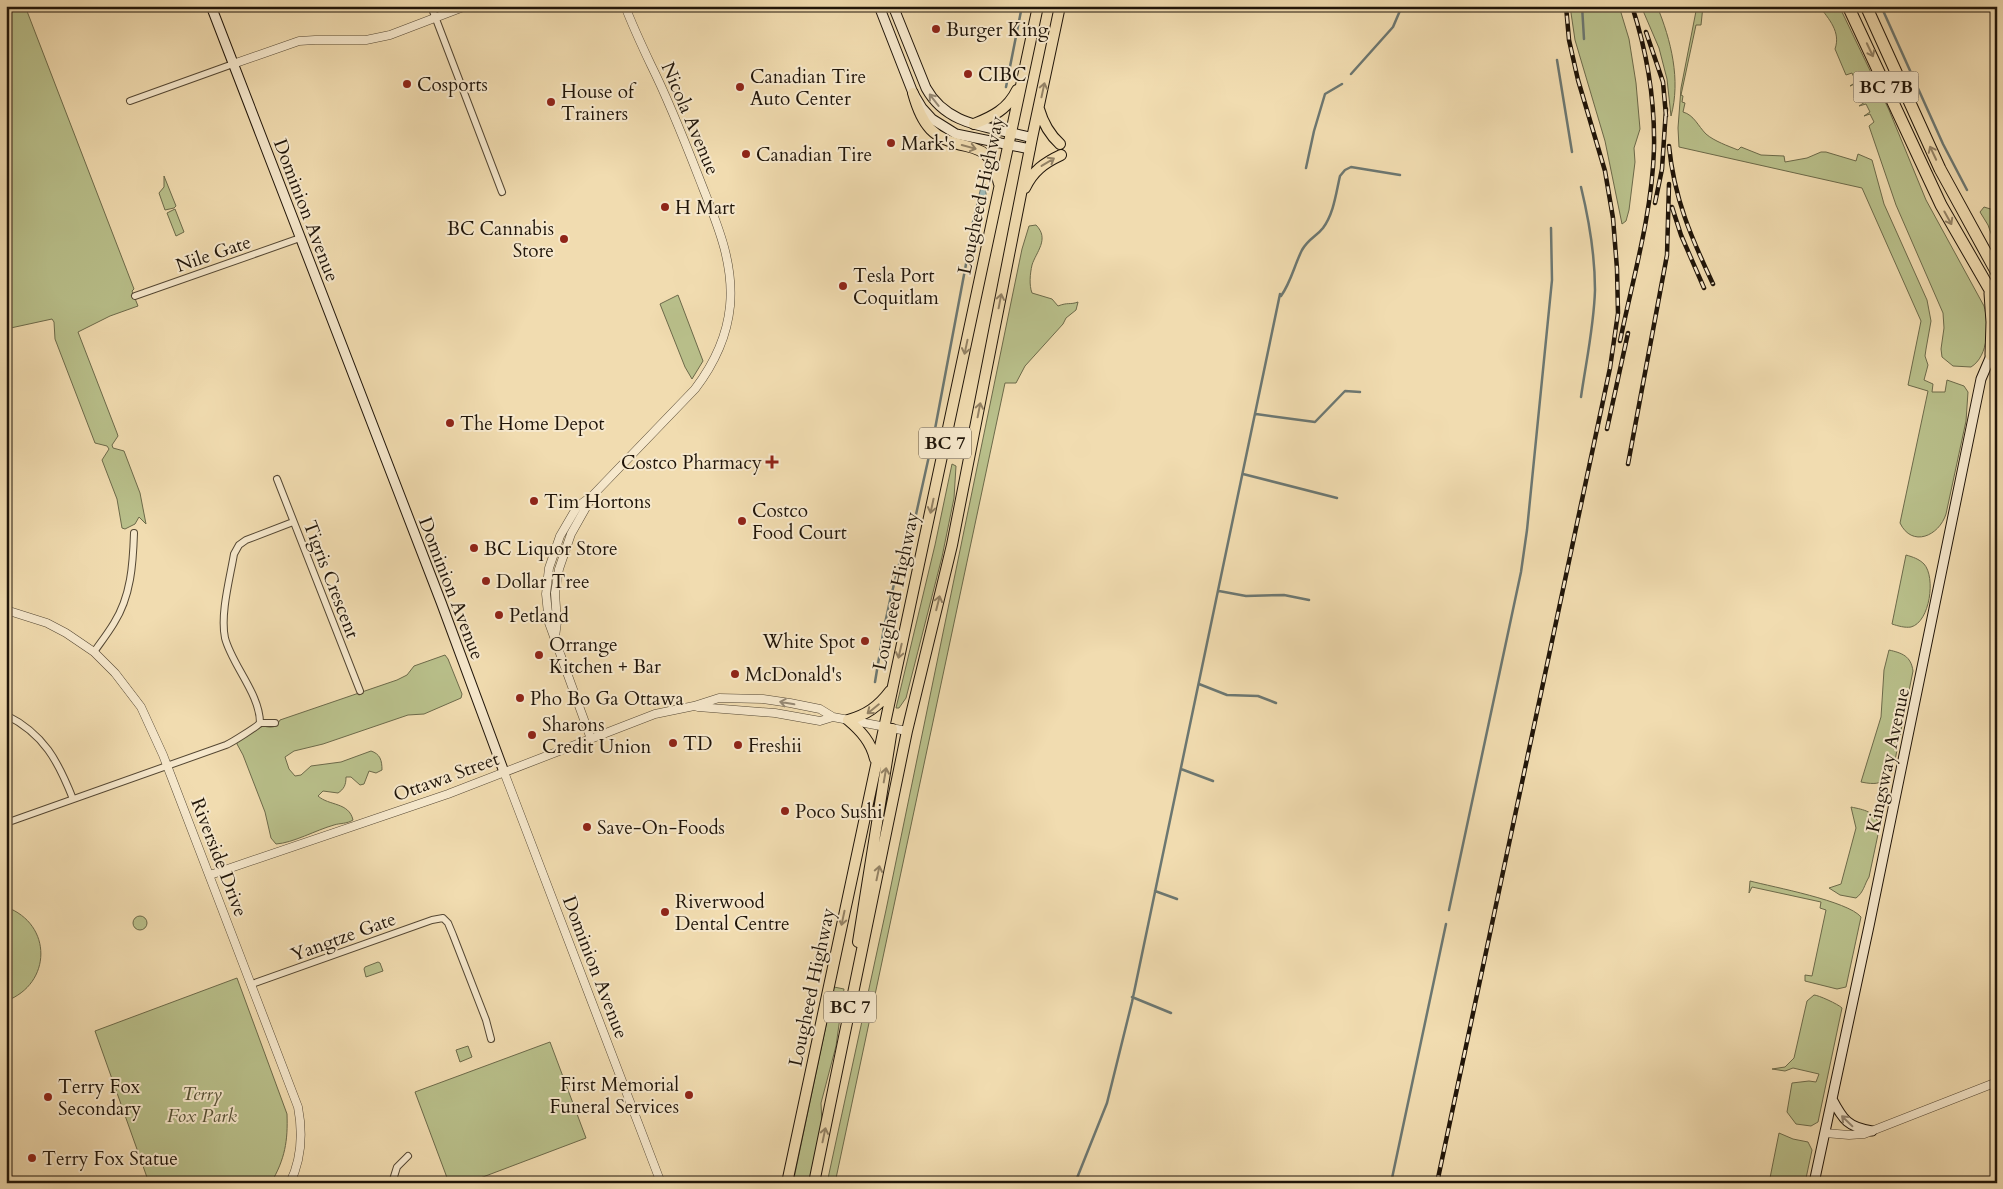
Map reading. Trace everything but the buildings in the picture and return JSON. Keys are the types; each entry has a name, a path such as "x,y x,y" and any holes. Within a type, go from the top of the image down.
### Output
{"highway":[{"name":"BC 7B","path":"1848,6 1941,205 1997,302"},
{"name":"BC 7B","path":"1866,6 1940,169 1997,272"},
{"path":"1990,292 1995,352"}],"main road":[{"name":"Dominion Avenue","path":"211,6 504,772"},
{"path":"878,6 913,93 918,113 926,125 937,136 949,142 981,150 989,158 1000,187"},
{"path":"893,6 932,99 952,117 1032,138"},
{"name":"Lougheed Highway","path":"787,1183 876,761 888,728 892,689 1038,6"},
{"name":"Lougheed Highway","path":"814,1183 907,731 952,545 1032,138 1060,6"},
{"path":"974,124 998,113 1012,100 1024,76"},
{"path":"913,93 922,108 932,119 956,134 1030,149"},
{"path":"1039,108 1043,122 1060,144"},
{"path":"1020,200 1034,173 1050,160 1061,155"},
{"name":"Kingsway Avenue","path":"1814,1183 1981,379 1995,352"},
{"path":"848,720 863,716 883,700 892,689"},
{"path":"848,720 860,730 870,743 876,761"},
{"path":"856,977 859,928 888,728"},
{"path":"1832,1099 1846,1122 1855,1128 1872,1131"}],"street":[{"path":"431,6 502,192"},
{"path":"130,101 299,42 315,40 366,40 390,35 466,6"},
{"name":"Nicola Avenue","path":"554,637 557,622 555,593 559,570 574,528 594,495 696,389 709,371 723,339 730,304 729,270 722,238 686,142 638,41 625,6"},
{"name":"Nile Gate","path":"135,296 300,238"},
{"name":"Tigris Crescent","path":"277,479 360,691"},
{"name":"Nicola Avenue","path":"591,739 549,623 546,594 549,568 566,523 582,502 594,495"},
{"path":"565,552 562,542 574,511"},
{"path":"6,823 226,745 245,732 257,727 260,722 260,715 248,684 225,636 224,617 234,554 239,544 293,522"},
{"path":"94,652 114,623 127,595 133,556 134,532"},
{"path":"555,548 557,559 552,583 555,593"},
{"name":"Riverside Drive","path":"6,610 47,623 94,652 116,673 142,707 168,767 294,1096 300,1116 301,1146 290,1183"},
{"name":"Ottawa Street","path":"210,875 439,797 655,714 694,706 719,698 763,698 820,709 833,717 907,731"},
{"name":"Ottawa Street","path":"694,706 775,713 820,721 833,717"},
{"path":"6,715 25,726 47,746 60,766 73,799"},
{"path":"260,722 275,723"},
{"name":"Dominion Avenue","path":"504,772 661,1183"},
{"name":"Yangtze Gate","path":"252,984 441,918 445,919 454,935 486,1020 491,1039"},
{"path":"1825,1133 1854,1136 1872,1131 1997,1082"},
{"path":"392,1183 397,1167 408,1156"}],"green space":[{"path":"6,6 25,6 134,289 132,291 138,306 110,316 78,332 118,436 112,445 113,448 124,451 140,493 146,524 139,517 135,524 125,529 122,528 117,499 102,460 109,449 107,446 95,443 55,339 54,322 52,319 6,329"},
{"path":"1570,6 1619,6 1629,39 1636,83 1640,129 1634,148 1635,162 1629,210 1626,221 1622,224 1605,141 1575,40"},
{"path":"1641,6 1657,6 1670,46 1675,74 1674,102 1671,116 1667,79 1659,48"},
{"path":"1697,6 1703,6 1701,25 1696,25 1681,95 1683,96 1682,102 1685,103 1683,112 1693,118 1706,134 1738,150 1741,147 1761,155 1784,156 1785,162 1807,158 1821,152 1856,161 1858,154 1872,160 1884,204 1927,300 1931,321 1925,356 1928,365 1924,380 1933,384 1932,392 1945,392 1947,380 1964,386 1968,392 1966,421 1946,514 1943,522 1932,533 1918,537 1911,535 1905,531 1900,523 1928,391 1908,385 1921,321 1862,188 1679,147 1678,128 1681,88"},
{"path":"1819,6 1839,6 1889,110 1926,200 1984,306 1987,322 1986,339 1981,355 1971,367 1953,366 1942,357 1943,313 1896,205 1869,126 1874,122 1870,114 1864,116 1870,112 1866,104 1859,106 1865,102 1861,93 1856,96 1861,92 1857,83 1850,86 1856,82 1852,73 1846,75 1835,49 1835,31"},
{"path":"164,176 176,206 165,210 159,193 164,187"},
{"path":"1984,207 1997,211 1997,250 1988,225 1980,212"},
{"path":"175,209 184,232 176,236 167,213"},
{"path":"1036,225 1042,235 1042,240 1031,268 1030,283 1032,293 1052,299 1058,306 1078,302 1076,310 1066,318 1063,324 1025,366 1016,383 1005,383 835,1183 827,1183 886,910 1022,249 1029,226"},
{"path":"678,295 703,361 692,379 685,367 660,304"},
{"path":"952,464 956,466 954,498 942,557 906,698 899,708 896,708 935,545"},
{"path":"1906,555 1916,558 1924,564 1930,579 1927,608 1918,623 1911,627 1892,624"},
{"path":"1889,650 1905,656 1910,662 1913,671 1895,760 1890,765 1881,782 1861,782 1881,717 1884,670"},
{"path":"445,655 462,694 461,698 424,714 408,715 323,744 294,751 285,757 289,769 295,776 301,775 311,766 341,762 371,751 380,758 382,770 376,773 369,771 364,784 360,785 351,777 346,777 342,790 338,793 323,791 318,796 343,807 351,814 353,820 276,844 271,838 265,812 237,741 263,726 273,727 280,720 397,680 407,675 414,666"},
{"path":"1851,807 1868,812 1880,825 1869,877 1856,898 1840,895 1829,888 1841,884 1856,828"},
{"path":"1750,881 1826,900 1841,905 1861,917 1846,987 1837,989 1805,981 1805,975 1812,976 1826,910 1820,908 1821,902 1752,887 1749,893"},
{"path":"6,907 21,915 32,926 39,940 41,954 39,968 32,982 21,993 6,1001"},
{"path":"140,916 145,918 147,923 145,928 140,930 135,928 133,923 135,918"},
{"path":"378,962 383,971 366,977 365,967"},
{"name":"Terry Fox Park","path":"237,978 287,1114 286,1141 280,1166 271,1183 149,1183 95,1031"},
{"path":"834,987 844,989 836,1046 821,1103 822,1124 810,1183 793,1183"},
{"path":"1814,995 1820,996 1842,1008 1818,1122 1811,1126 1796,1124 1787,1112 1792,1083 1816,1082 1819,1074 1793,1068 1785,1071 1772,1069 1785,1067 1794,1058 1807,1001"},
{"path":"550,1042 586,1138 467,1183 449,1183 415,1092"},
{"path":"468,1046 472,1057 460,1062 456,1050"},
{"path":"1779,1133 1793,1139 1808,1142 1812,1150 1805,1183 1769,1183"}],"water":[{"path":"982,183 986,185 986,197 979,227 974,227 972,223"}],"waterway":[{"path":"1006,87 1022,6"},
{"path":"1351,74 1393,27 1402,6"},
{"path":"1582,6 1584,39"},
{"path":"1881,6 1943,144 1967,190"},
{"path":"1557,60 1572,152"},
{"path":"1306,168 1325,94 1342,84"},
{"path":"1281,296 1302,250 1327,222 1334,203 1340,176 1345,170 1351,167 1400,175"},
{"path":"1581,187 1591,238 1595,290 1581,397"},
{"path":"875,682 891,596 902,553 913,528 935,429 973,227"},
{"path":"1449,910 1521,572 1527,530 1552,280 1551,228"},
{"path":"1075,1183 1107,1103 1132,1002 1280,294"},
{"path":"1256,414 1315,422 1345,391 1360,392"},
{"path":"1243,474 1337,498"},
{"path":"1219,591 1246,596 1284,595 1309,600"},
{"path":"1199,684 1227,695 1258,696 1276,703"},
{"path":"1181,769 1213,781"},
{"path":"1155,891 1177,899"},
{"path":"1391,1183 1446,924"},
{"path":"1132,997 1171,1013"}],"railway":[{"path":"1437,1183 1610,368 1618,313 1613,218 1605,171 1578,80 1569,40 1566,6"},
{"path":"1620,341 1646,222 1654,149 1649,77 1642,41 1632,6"},
{"path":"1646,32 1663,82 1666,116"},
{"path":"1655,203 1662,169 1666,109"},
{"path":"1669,146 1679,200 1713,284"},
{"path":"1628,464 1667,255 1669,184"},
{"path":"1672,207 1681,235 1704,288"},
{"path":"1607,429 1628,333"}],"place":[{"name":"Burger King","path":"936,29"},
{"name":"CIBC","path":"968,74"},
{"name":"Cosports","path":"407,84"},
{"name":"Canadian Tire Auto Center","path":"740,87"},
{"name":"House of Trainers","path":"551,102"},
{"name":"Mark's","path":"891,143"},
{"name":"Canadian Tire","path":"746,154"},
{"name":"H Mart","path":"665,207"},
{"name":"BC Cannabis Store","path":"564,239"},
{"name":"Tesla Port Coquitlam","path":"843,286"},
{"name":"The Home Depot","path":"450,423"},
{"name":"Costco Pharmacy","path":"772,462"},
{"name":"Tim Hortons","path":"534,501"},
{"name":"Costco Food Court","path":"742,521"},
{"name":"BC Liquor Store","path":"474,548"},
{"name":"Dollar Tree","path":"486,581"},
{"name":"Petland","path":"499,615"},
{"name":"White Spot","path":"865,641"},
{"name":"Orrange Kitchen + Bar","path":"539,655"},
{"name":"McDonald's","path":"735,674"},
{"name":"Pho Bo Ga Ottawa","path":"520,698"},
{"name":"Sharons Credit Union","path":"532,735"},
{"name":"TD","path":"673,743"},
{"name":"Freshii","path":"738,745"},
{"name":"Poco Sushi","path":"785,811"},
{"name":"Save-On-Foods","path":"587,827"},
{"name":"Riverwood Dental Centre","path":"665,912"},
{"name":"First Memorial Funeral Services","path":"689,1095"},
{"name":"Terry Fox Secondary","path":"48,1097"},
{"name":"Terry Fox Statue","path":"32,1158"}]}
